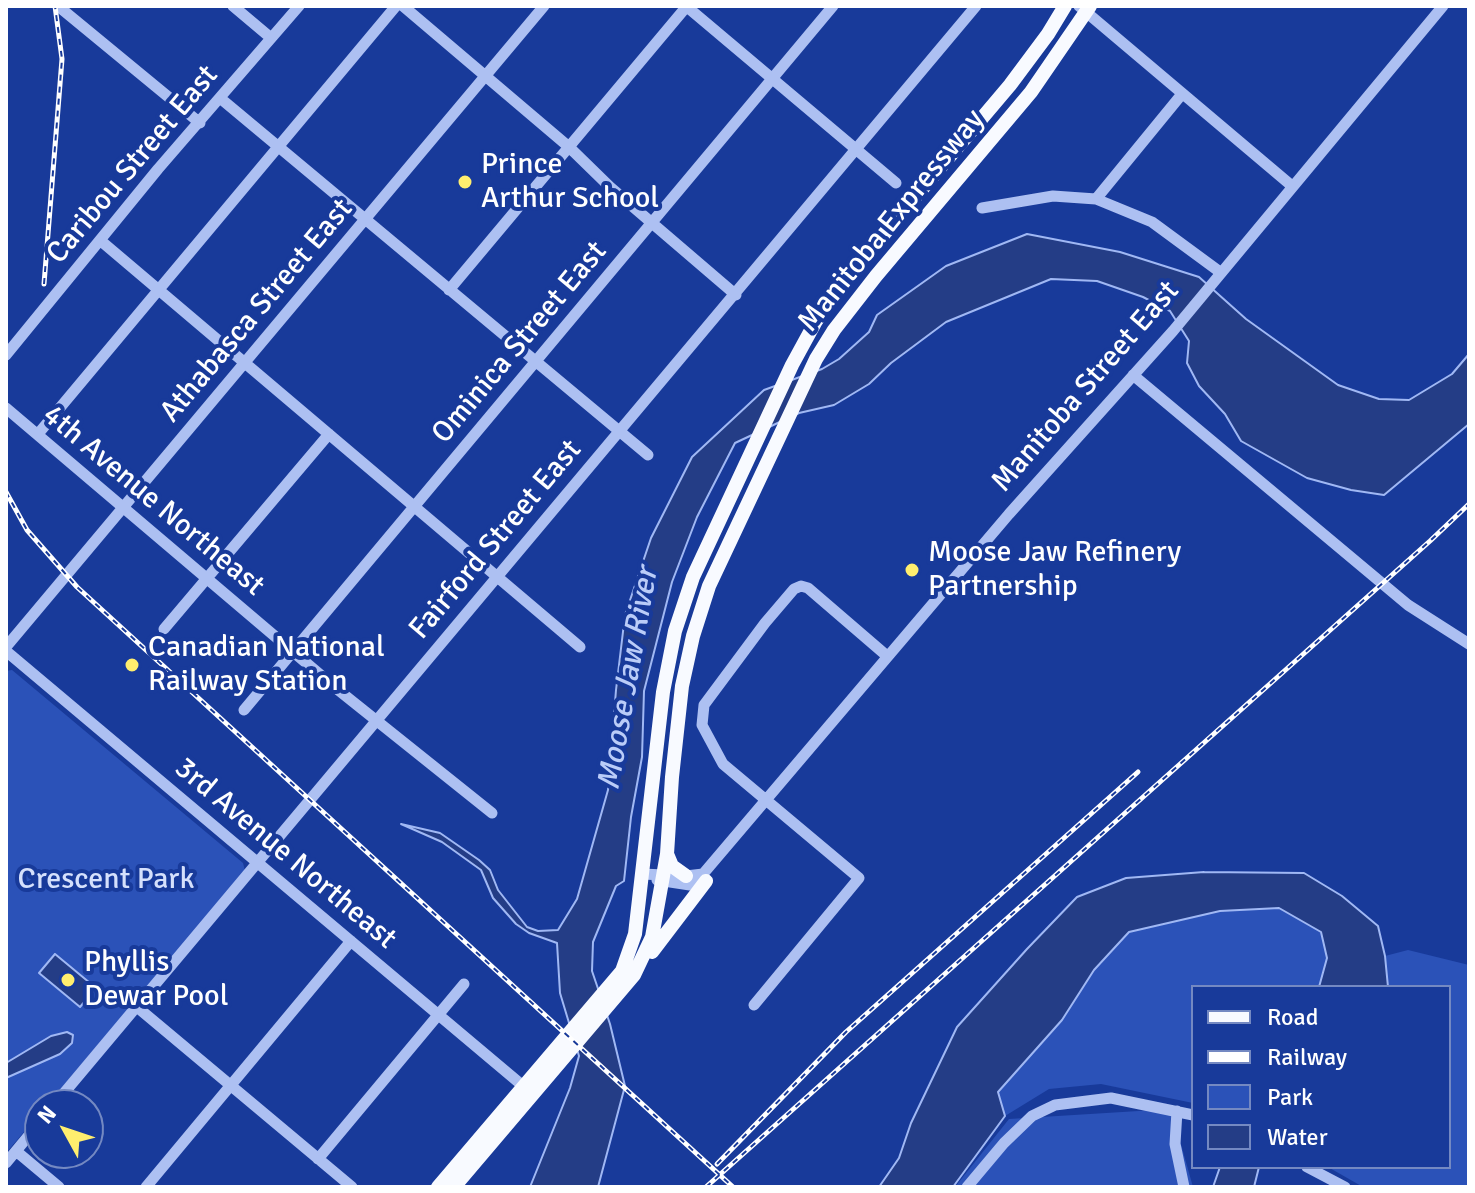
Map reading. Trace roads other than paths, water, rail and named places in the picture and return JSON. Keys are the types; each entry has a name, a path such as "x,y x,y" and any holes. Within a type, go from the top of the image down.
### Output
{"main road":[{"name":"Manitoba Expressway","path":"620,984 635,934 663,692 675,631 693,577 792,365 816,321 840,286 1017,76 1065,6"},
{"name":"Manitoba Expressway","path":"620,984 634,975 652,937 667,854 682,686 693,636 709,586 816,359 850,308 1031,92 1086,8"},
{"path":"667,854 672,866 686,876"},
{"path":"634,975 706,881"},
{"path":"438,1187 558,1057 620,984"},
{"path":"454,1187 528,1090"}],"street":[{"path":"58,6 200,123"},
{"path":"233,6 271,38"},
{"name":"Caribou Street East","path":"6,355 299,6"},
{"path":"38,434 396,6"},
{"path":"403,6 736,295"},
{"name":"Athabasca Street East","path":"6,649 544,6"},
{"path":"449,290 687,6 896,183"},
{"name":"Ominica Street East","path":"244,710 833,6"},
{"name":"Fairford Street East","path":"68,1089 976,6"},
{"name":"Manitoba Street East","path":"706,881 887,656 1173,331 1443,6"},
{"path":"1086,8 1292,186"},
{"path":"1096,199 1182,94"},
{"path":"220,98 648,455"},
{"path":"982,208 1053,196 1096,199 1152,222 1217,276"},
{"path":"101,241 580,647"},
{"path":"1133,375 1408,605 1469,644"},
{"name":"4th Avenue Northeast","path":"6,408 293,651 492,813"},
{"path":"164,629 329,434"},
{"path":"754,1005 859,878 723,764 702,725 704,705 765,623 794,589 801,586 808,588 887,656"},
{"name":"3rd Avenue Northeast","path":"6,649 528,1090"},
{"name":"Manitoba Street East","path":"686,876 703,874 760,804 768,803"},
{"path":"642,874 690,885 706,881"},
{"path":"664,878 686,876"},
{"path":"146,1187 351,941"},
{"path":"318,1159 464,984"},
{"path":"137,1007 352,1187"},
{"path":"967,1187 1004,1143 1032,1116 1055,1105 1111,1098 1191,1114"},
{"path":"1177,1111 1175,1144 1179,1184"},
{"path":"6,1163 24,1141"},
{"path":"16,1151 59,1187"},
{"path":"1311,1169 1345,1187"}],"water":[{"name":"Moose Jaw River","path":"1027,234 1120,252 1199,277 1246,319 1338,385 1379,399 1409,400 1452,374 1469,354 1469,424 1384,495 1307,478 1241,441 1225,414 1199,386 1187,363 1189,341 1170,311 1143,297 1097,281 1051,279 946,322 891,363 869,384 834,405 799,413 735,443 697,517 672,582 644,691 642,757 624,881 616,886 593,942 592,971 610,1024 625,1086 598,1187 530,1187 570,1088 579,1056 560,993 557,943 529,933 516,924 493,898 481,870 442,842 401,824 440,833 479,860 490,870 498,890 527,927 538,931 558,930 577,899 608,790 625,615 651,538 692,457 764,390 822,369 839,359 869,332 877,315 946,266"},
{"path":"1204,872 1304,873 1342,896 1378,926 1388,985 1320,985 1327,958 1321,932 1279,908 1220,911 1129,932 1094,970 1062,1020 998,1092 1005,1116 953,1187 879,1187 899,1158 911,1123 957,1027 1077,897 1126,878"},
{"name":"Phyllis Dewar Pool","path":"55,954 96,988 80,1007 39,973"},
{"path":"67,1032 73,1035 72,1043 60,1054 6,1078 6,1063 51,1036"},
{"path":"1219,1169 1258,1169 1254,1187 1213,1187"}],"railway":[{"path":"44,284 62,59 55,6"},
{"path":"6,492 27,530 77,587 733,1187"},
{"path":"706,1187 1469,504"},
{"path":"717,1164 846,1032 1138,772"}],"place":[{"name":"Prince Arthur School","path":"465,182"},
{"name":"Moose Jaw Refinery Partnership","path":"912,570"},
{"name":"Canadian National Railway Station","path":"132,665"},
{"name":"Phyllis Dewar Pool","path":"68,980"}],"park label":[{"name":"Crescent Park","path":"106,880"}]}
